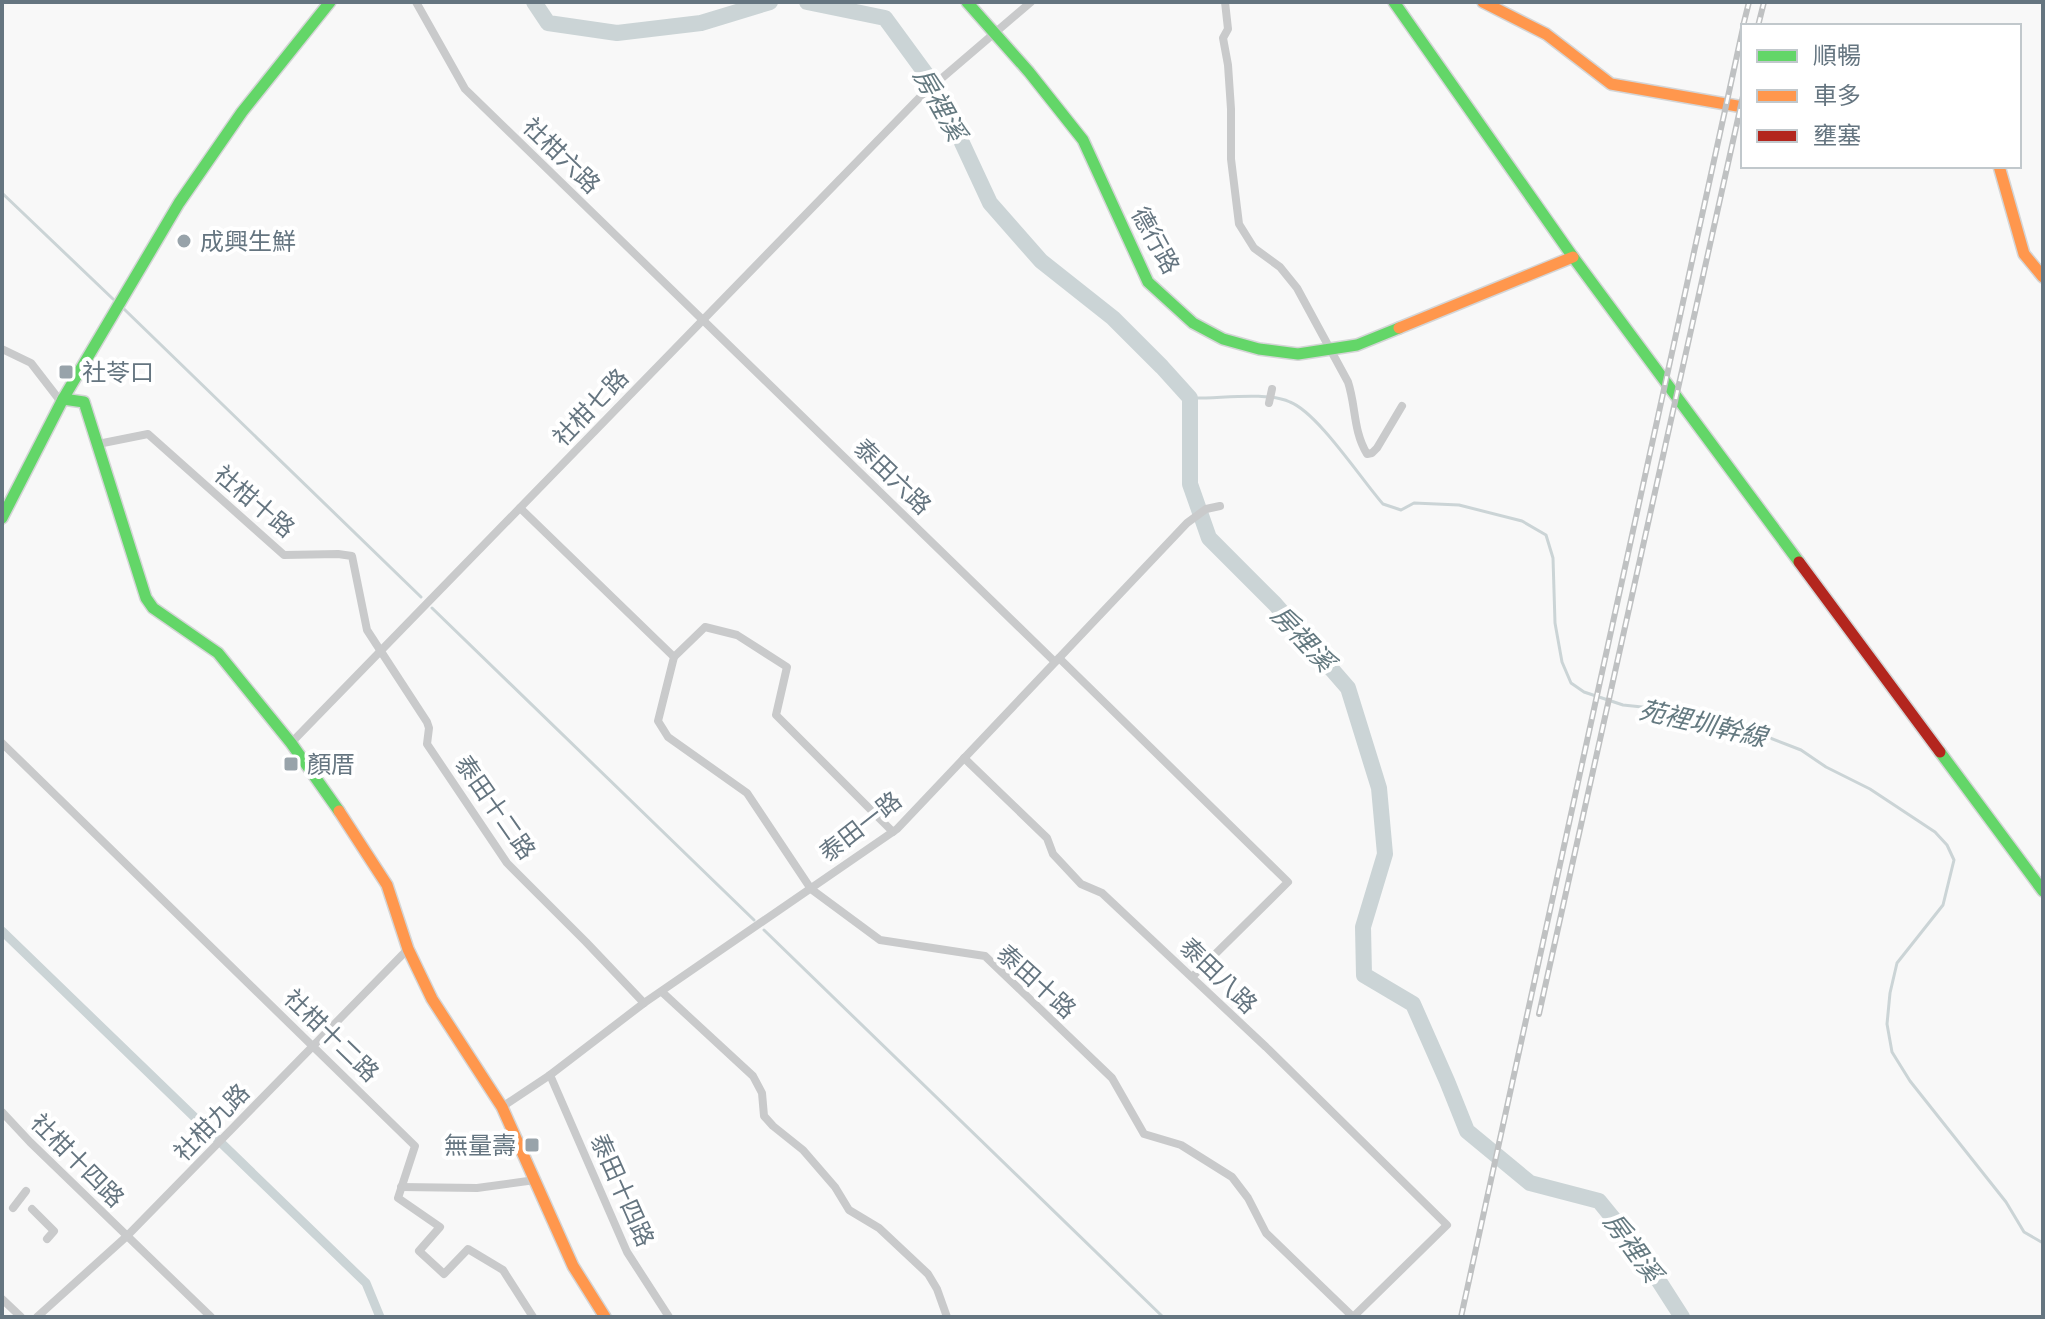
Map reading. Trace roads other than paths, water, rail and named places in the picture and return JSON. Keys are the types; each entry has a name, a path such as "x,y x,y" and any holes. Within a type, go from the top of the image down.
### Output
{"street":[{"path":"2,518 63,399 179,203 242,112 330,2"},
{"name":"社柑六路","path":"416,2 465,89 703,319"},
{"name":"德行路","path":"967,2 1029,72 1083,140 1148,282 1193,323 1223,339 1259,349 1298,354 1357,345 1573,257"},
{"name":"社柑七路","path":"291,743 918,99 1031,2"},
{"path":"1225,2 1228,29 1223,38 1228,65 1231,159 1239,224 1254,248 1290,277 1331,350 1348,382 1357,432 1367,454 1377,448 1402,406"},
{"path":"1394,2 1573,257 2043,891"},
{"path":"1483,2 1546,34 1611,84 1741,107"},
{"path":"2000,168 2024,254 2043,277"},
{"name":"泰田六路","path":"703,319 1288,882 1192,977"},
{"path":"2,349 31,363 58,398 84,402 146,598 153,608 218,653 291,743 361,843 387,885 408,949 432,999 502,1107 573,1266 605,1317"},
{"path":"1269,403 1272,389"},
{"name":"社柑十路","path":"98,444 148,434 284,555 352,556 367,630 381,650"},
{"name":"泰田一路","path":"502,1107 550,1075 644,1003 893,832 1192,518 1206,509 1220,506"},
{"path":"520,508 674,657 705,627 737,635 787,667 776,715 893,832"},
{"name":"泰田十二路","path":"381,650 427,722 427,744 507,863 644,1003"},
{"name":"泰田十路","path":"674,657 658,721 668,737 747,793 811,889 880,940 985,956 1112,1078 1144,1134 1181,1145 1232,1177 1248,1198 1266,1233 1353,1317"},
{"name":"社柑十二路","path":"2,743 415,1146 401,1187"},
{"name":"泰田八路","path":"964,758 1047,838 1053,854 1081,884 1102,893 1447,1225 1353,1317"},
{"name":"社柑九路","path":"37,1317 127,1236 408,949"},
{"path":"662,992 753,1076 762,1093 764,1116 803,1150 835,1187 849,1210 879,1228 928,1274 947,1317"},
{"name":"泰田十四路","path":"550,1075 627,1252 669,1317"},
{"name":"社柑十四路","path":"2,1112 211,1317"},
{"path":"533,1317 503,1270 468,1249 444,1274 419,1251 440,1227 398,1198 401,1187 477,1188 535,1180"},
{"path":"13,1208 26,1191"},
{"path":"32,1209 54,1231 47,1239"},
{"path":"2,1299 21,1317"}],"waterway":[{"name":"房裡溪","path":"534,2 548,23 617,33 701,23 770,2"},
{"name":"房裡溪","path":"807,2 885,18 937,89 990,203 1041,261 1113,318 1190,398 1190,484 1209,538 1275,604 1348,688 1379,788 1385,854 1363,927 1364,975 1413,1004 1467,1131 1530,1183 1599,1201 1639,1250 1682,1317"},
{"path":"2,193 113,299"},
{"path":"124,309 421,597"},
{"name":"苑裡圳幹線","path":"1190,398 1255,396 1290,402 1326,433 1383,504 1401,510 1414,503 1459,505 1522,521 1546,535 1553,558 1555,623 1562,662 1571,683 1584,692 1623,705 1661,709 1707,722 1742,727 1801,750 1826,767 1870,789 1935,832 1947,845 1954,860 1943,905 1897,963 1887,1024 1892,1052 1910,1081 2006,1202 2024,1232 2043,1243"},
{"path":"432,608 754,920"},
{"path":"764,930 1163,1317"},
{"path":"2,931 366,1283 380,1317"}],"railway":[{"path":"1744,24 1749,2"},
{"path":"1758,24 1764,2"},
{"path":"1461,1317 1741,37"},
{"path":"1539,1014 1741,105"}],"place":[{"name":"成興生鮮","path":"184,241"},
{"name":"社苓口","path":"66,372"},
{"name":"顏厝","path":"291,764"},
{"name":"無量壽","path":"532,1145"}]}
